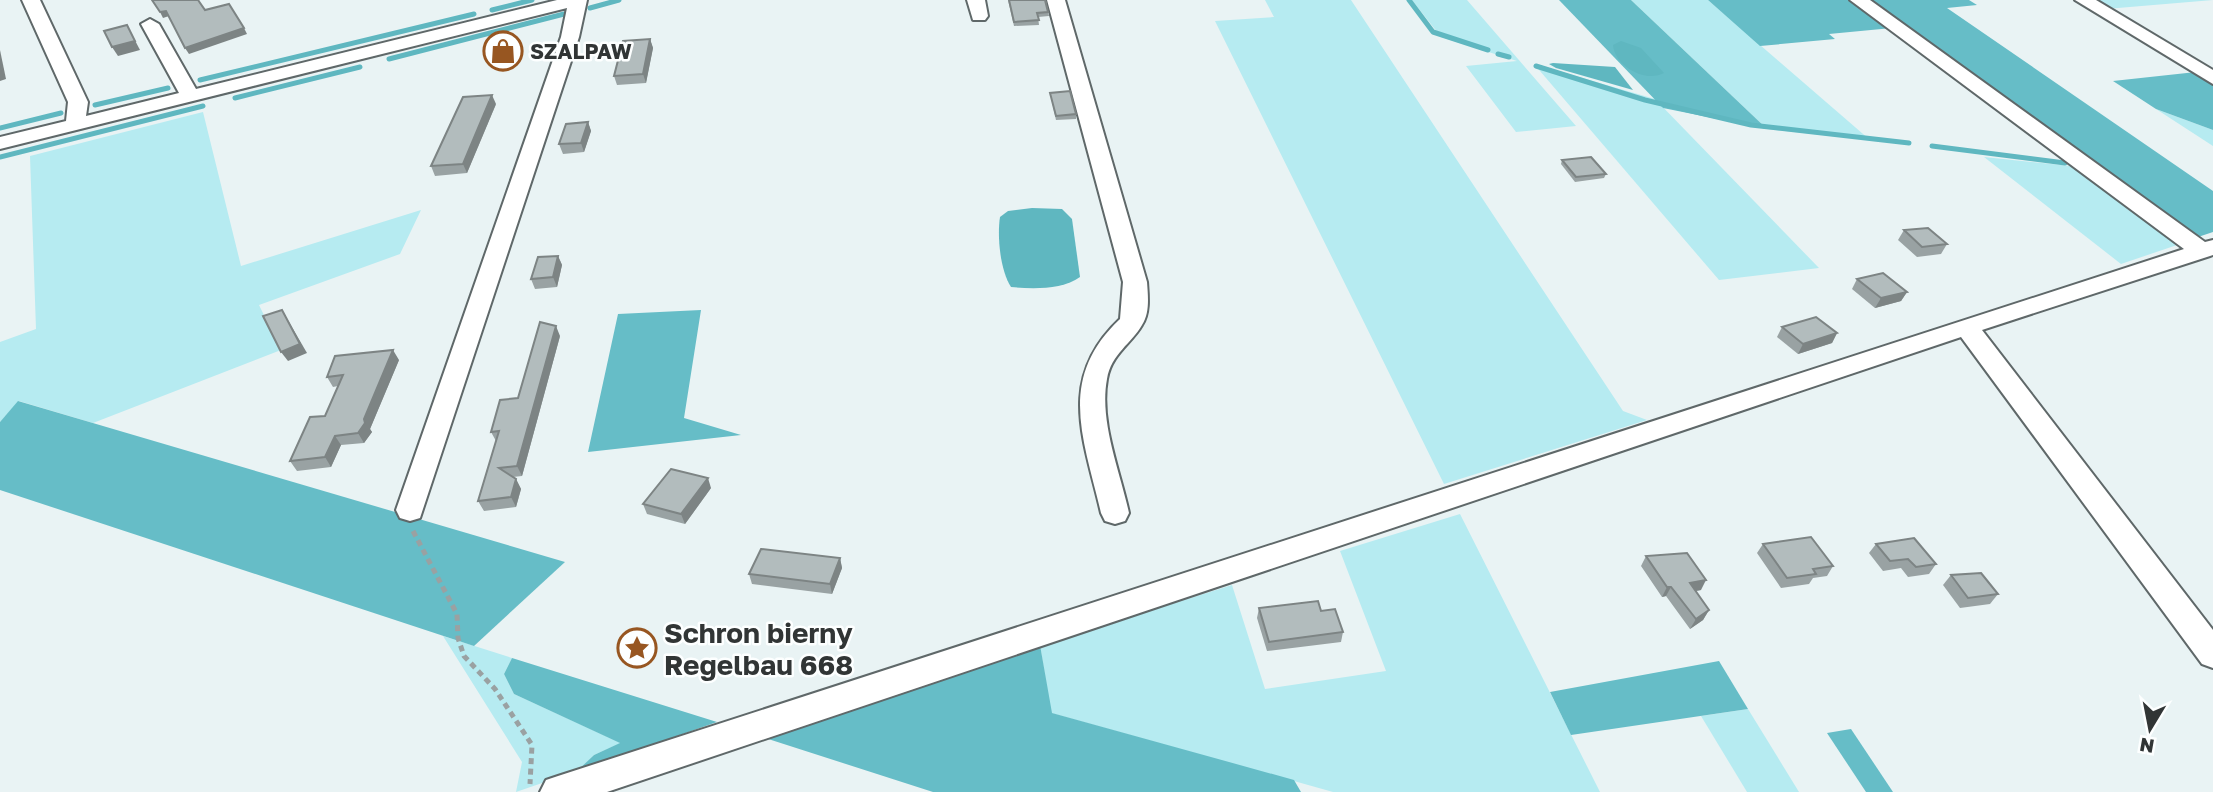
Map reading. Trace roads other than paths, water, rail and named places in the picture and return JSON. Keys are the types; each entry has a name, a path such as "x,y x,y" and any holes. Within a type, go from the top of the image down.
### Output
{"street":[{"path":"31,0 78,103 75,124"},
{"path":"1056,0 1135,282 1136,303 1132,322 1114,340 1094,377 1092,412 1115,513"},
{"path":"1859,0 2208,249"},
{"path":"2084,0 2213,78"},
{"path":"0,143 576,1 578,13 410,510"},
{"path":"150,24 191,96"},
{"path":"558,792 2208,249"},
{"path":"1967,328 2213,654"}],"waterway":[{"path":"492,10 532,0"},
{"path":"590,8 619,0"},
{"path":"1409,0 1433,32 1488,50"},
{"path":"200,80 474,14"},
{"path":"389,59 564,14"},
{"path":"1498,54 1509,57"},
{"path":"1536,66 1645,100 1751,125 1909,143"},
{"path":"235,98 360,67"},
{"path":"95,105 168,88"},
{"path":"0,157 203,106"},
{"path":"0,128 61,113"},
{"path":"1932,146 2065,163"}],"place":[{"name":"SZALPAW","path":"503,51"},
{"name":"Schron bierny Regelbau 668","path":"637,648"}]}
